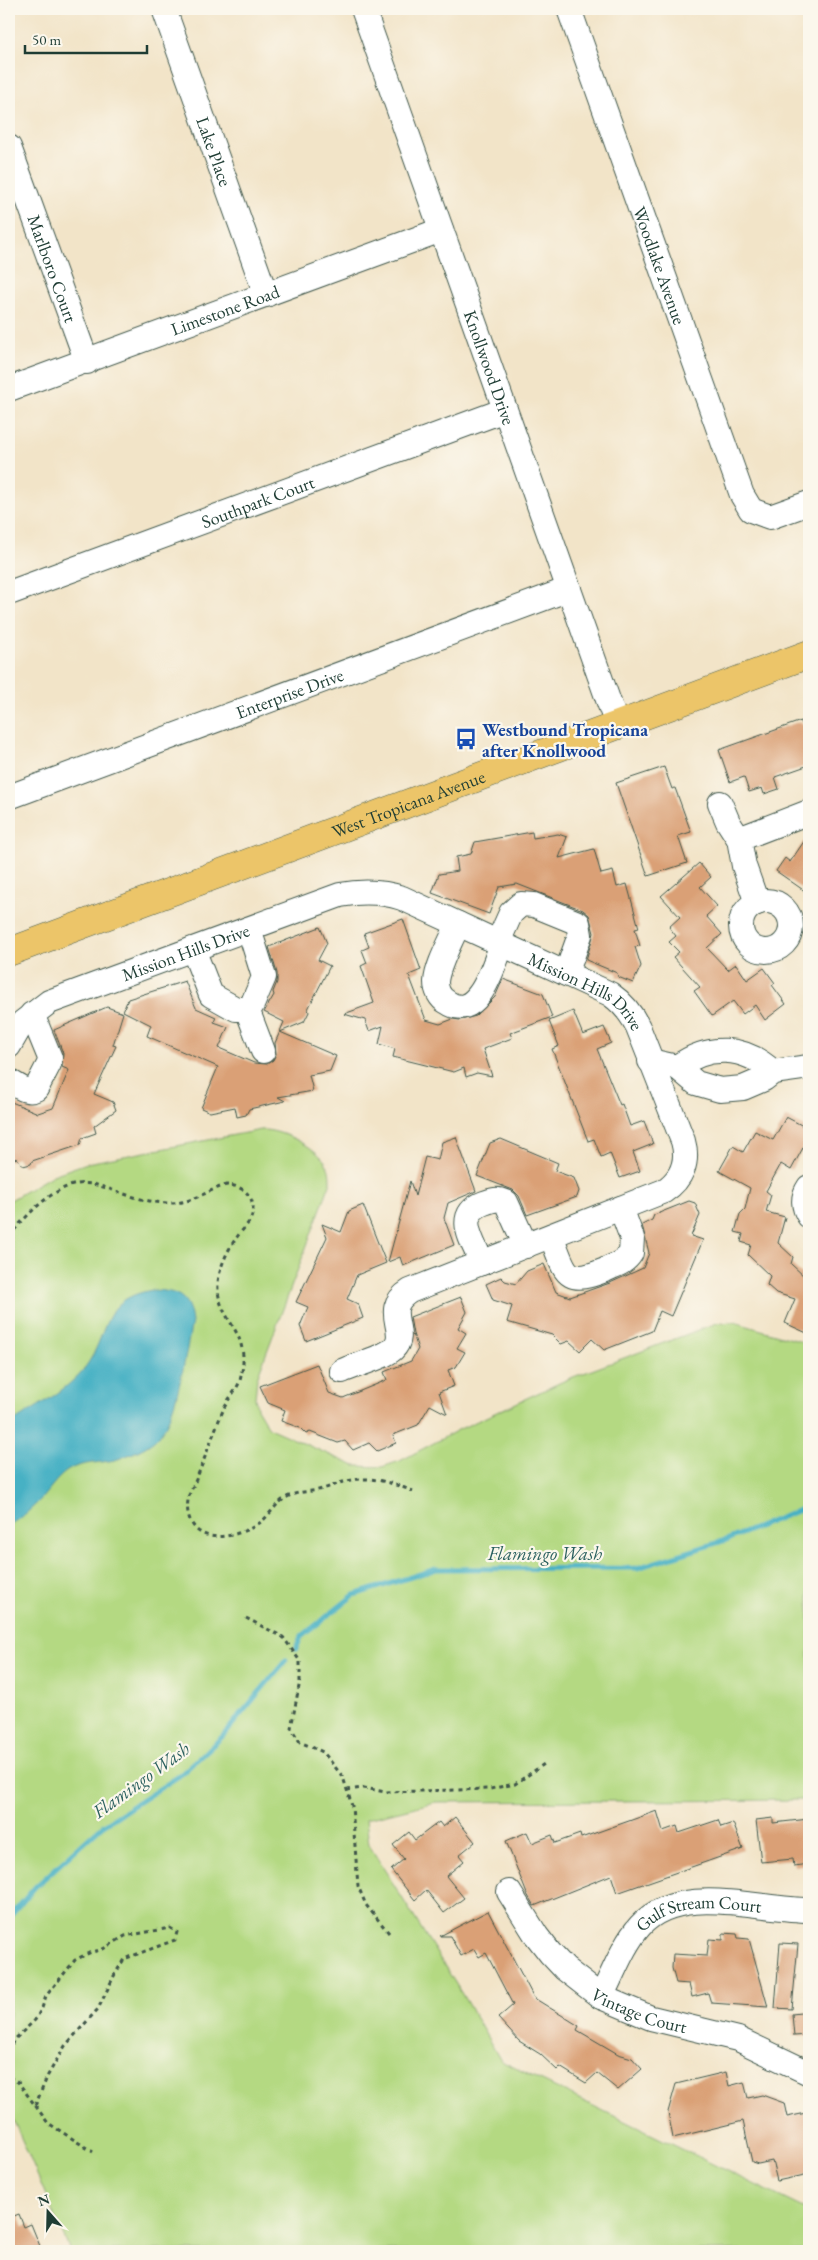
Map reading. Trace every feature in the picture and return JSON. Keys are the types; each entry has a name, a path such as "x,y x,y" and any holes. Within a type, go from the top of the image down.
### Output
{"main road":[{"name":"West Tropicana Avenue","path":"9,952 809,654"}],"street":[{"name":"Lake Place","path":"164,9 266,295"},
{"name":"Knollwood Drive","path":"363,9 617,725"},
{"name":"Woodlake Avenue","path":"569,9 742,495 751,510 762,516 770,517 809,503"},
{"name":"Marlboro Court","path":"9,147 86,362"},
{"name":"Limestone Road","path":"9,389 441,230"},
{"name":"Southpark Court","path":"9,593 505,410"},
{"name":"Enterprise Drive","path":"9,797 569,589"},
{"path":"720,803 728,822 739,839 744,866 758,902"},
{"path":"739,839 809,812"},
{"name":"Mission Hills Drive","path":"9,1046 16,1032 32,1014 58,998 340,896 361,892 387,894 402,898 620,1001 634,1018 684,1141 686,1159 680,1175 670,1186 621,1208 404,1295 399,1299 394,1311 399,1337 394,1348 384,1354 342,1370"},
{"path":"458,924 436,980 436,986 442,998 453,1005 467,1006 478,998 511,913 521,904 534,905 574,921 580,927 580,936 566,974"},
{"path":"193,950 211,995 236,1009 246,1009 252,1004 264,977 249,929"},
{"path":"246,1009 263,1051"},
{"path":"9,1081 28,1091 33,1091 36,1089 49,1064 49,1054 32,1014"},
{"path":"676,1067 686,1060 707,1051 731,1050 754,1057 773,1072"},
{"path":"650,1060 676,1067 696,1083 720,1090 743,1088 764,1079 773,1072 809,1067"},
{"path":"809,1187 804,1197 804,1204 809,1216"},
{"path":"482,1263 466,1222 468,1213 474,1207 494,1199 506,1202 526,1246"},
{"path":"551,1236 568,1272 581,1278 595,1274 623,1262 631,1253 633,1243 621,1208"},
{"name":"Vintage Court","path":"510,1892 536,1935 550,1953 577,1979 602,1997 651,2018 738,2039 809,2073"},
{"name":"Gulf Stream Court","path":"602,1997 632,1936 649,1918 670,1906 681,1903 713,1902 809,1910"}],"path":[{"path":"9,1236 41,1202 78,1184 92,1184 126,1196 162,1203 194,1200 227,1185 240,1187 245,1190 252,1201 252,1215 228,1252 218,1284 223,1310 236,1333 242,1350 242,1375 239,1384 226,1405 189,1495 187,1510 192,1524 203,1534 210,1537 235,1533 261,1522 279,1502 291,1495 319,1490 358,1479 385,1481 413,1492"},
{"path":"246,1618 283,1637 300,1661 300,1681 291,1728 300,1742 323,1752 343,1777 352,1806 358,1886 366,1905 389,1933"},
{"path":"347,1790 364,1788 385,1792 490,1789 515,1784 546,1762"},
{"path":"9,2052 12,2041 34,2020 42,2008 46,1996 75,1960 90,1952 103,1950 125,1936 170,1928 177,1932 175,1940 124,1959 98,2009 65,2046 48,2075 36,2106"},
{"path":"9,2077 18,2082 48,2123 93,2152"}],"green space":[{"path":"269,1130 298,1140 316,1152 327,1165 330,1184 257,1378 255,1398 257,1408 269,1428 355,1466 382,1467 400,1461 460,1429 568,1379 717,1323 734,1322 809,1344 809,1800 436,1802 366,1819 369,1845 459,1989 501,2061 809,2211 809,2251 70,2251 9,2110 9,1201 53,1175 87,1163"}],"water":[{"path":"152,1290 175,1293 185,1300 192,1322 180,1385 163,1431 151,1443 133,1453 112,1461 85,1464 67,1471 34,1506 9,1525 9,1425 58,1393 83,1370 92,1357 113,1310 134,1295"}],"building":[{"path":"801,721 802,724 809,721 809,765 775,777 779,789 764,794 762,788 749,792 744,777 730,782 719,750"},
{"path":"664,767 672,789 675,788 691,832 678,836 687,863 648,876 616,783"},
{"path":"532,832 533,838 558,834 567,837 559,858 594,849 601,874 613,871 617,887 627,884 639,928 635,929 640,946 635,947 641,966 633,983 618,977 617,973 586,960 594,933 589,915 583,910 517,884 499,887 489,914 432,893 439,874 458,871 456,857 471,854 475,842"},
{"path":"809,834 809,894 776,871 785,858 790,862"},
{"path":"699,863 711,877 700,887 717,906 706,916 722,934 707,948 728,970 736,964 747,980 764,968 775,983 772,985 786,1004 765,1020 755,1005 743,1014 733,1001 712,1016 694,991 700,987 673,957 679,952 669,942 676,936 669,927 680,917 661,896"},
{"path":"403,919 421,970 409,975 426,1020 440,1024 453,1019 460,1020 476,1016 495,997 503,979 543,994 552,1017 510,1033 512,1038 483,1049 492,1076 477,1073 466,1077 464,1068 454,1072 393,1057 395,1049 379,1044 383,1026 369,1031 365,1020 344,1014 374,1003 361,966 367,963 362,950 369,947 364,933"},
{"path":"320,927 327,943 318,960 330,966 308,1009 309,1012 304,1022 280,1032 336,1056 330,1071 309,1075 313,1091 278,1097 285,1101 249,1109 246,1115 237,1117 235,1107 210,1112 201,1108 218,1067 147,1036 151,1025 123,1011 128,999 185,981 196,1008 216,1017 214,1022 228,1027 219,1048 254,1063 267,1064 273,1060 276,1054 275,1043 284,1022 264,1012 274,995 273,992 277,982 277,973 269,947"},
{"path":"107,1007 123,1013 113,1045 116,1046 94,1094 113,1102 116,1110 94,1126 96,1133 82,1138 80,1145 32,1161 31,1164 23,1166 17,1158 9,1161 9,1101 38,1113 53,1108 69,1070 62,1067 63,1053 54,1030"},
{"path":"573,1011 583,1035 604,1027 611,1043 597,1049 620,1105 622,1104 630,1126 644,1121 653,1144 633,1152 640,1171 620,1178 610,1153 601,1157 594,1139 588,1141 552,1049 559,1046 549,1021"},
{"path":"786,1117 809,1129 809,1149 804,1146 791,1170 781,1164 766,1191 771,1195 766,1212 785,1217 778,1243 793,1257 791,1264 805,1277 809,1268 809,1334 785,1323 795,1299 776,1293 767,1285 770,1276 748,1255 751,1245 741,1242 743,1234 735,1232 740,1214 745,1209 750,1188 719,1171 733,1146 743,1152 755,1131 773,1140"},
{"path":"456,1137 476,1191 448,1203 444,1218 454,1245 403,1266 400,1257 388,1262 410,1181 415,1196 425,1157 438,1160 442,1142"},
{"path":"501,1139 558,1163 555,1171 574,1178 579,1191 577,1197 527,1215 519,1196 513,1190 477,1176 490,1143"},
{"path":"689,1201 695,1203 700,1215 691,1236 703,1240 671,1316 660,1311 652,1331 604,1350 592,1339 580,1351 569,1341 561,1344 552,1335 507,1322 512,1306 493,1300 486,1284 501,1277 505,1281 516,1284 527,1271 544,1264 556,1292 570,1297 610,1283 643,1268 649,1253 642,1225 652,1220 654,1215"},
{"path":"363,1205 386,1263 357,1275 347,1299 358,1304 363,1318 306,1341 300,1326 308,1307 296,1302 327,1237 322,1224 341,1232 349,1211"},
{"path":"461,1297 467,1312 458,1328 466,1333 457,1348 465,1352 456,1367 448,1370 454,1386 439,1392 447,1414 430,1405 418,1425 393,1435 396,1443 377,1451 369,1443 353,1450 345,1441 338,1443 310,1432 306,1434 300,1428 281,1421 285,1410 268,1403 260,1386 317,1364 329,1393 343,1398 387,1380 384,1372 411,1361 418,1349 410,1317"},
{"path":"657,1811 663,1831 677,1826 679,1833 718,1820 721,1827 733,1823 743,1849 617,1893 611,1875 534,1906 527,1894 506,1841 527,1832 532,1843 552,1835 555,1843 580,1834 581,1838"},
{"path":"455,1817 475,1842 459,1855 464,1861 446,1876 464,1898 444,1913 426,1890 415,1900 391,1870 404,1859 393,1845 409,1832 415,1840 439,1822 443,1827"},
{"path":"773,1818 773,1823 809,1819 809,1864 794,1866 793,1859 761,1862 756,1820"},
{"path":"488,1911 534,1998 579,2026 577,2030 618,2054 632,2058 642,2069 618,2090 597,2073 586,2083 560,2067 557,2070 540,2054 519,2041 498,2018 513,2005 486,1953 479,1957 474,1949 461,1956 450,1936 440,1936"},
{"path":"723,1933 737,1934 738,1938 749,1939 768,2007 711,2003 708,1993 692,1997 689,1984 676,1983 672,1968 673,1954 707,1956 709,1939 723,1940"},
{"path":"780,1943 798,1944 792,2009 775,2008"},
{"path":"809,2012 809,2035 794,2036 792,2014"},
{"path":"726,2072 729,2086 744,2082 748,2098 762,2095 784,2103 787,2117 806,2113 809,2129 809,2174 777,2181 772,2161 758,2164 752,2162 743,2121 673,2138 668,2112 676,2084"},
{"path":"19,2214 24,2227 31,2224 42,2251 9,2251 9,2218"}],"waterway":[{"name":"Flamingo Wash","path":"296,1649 301,1637 354,1595 436,1569 637,1568 729,1539 809,1506"},
{"name":"Flamingo Wash","path":"9,1918 35,1887 102,1826 179,1776 222,1737 286,1660"}],"place":[{"name":"Westbound Tropicana after Knollwood","path":"466,739"}]}
